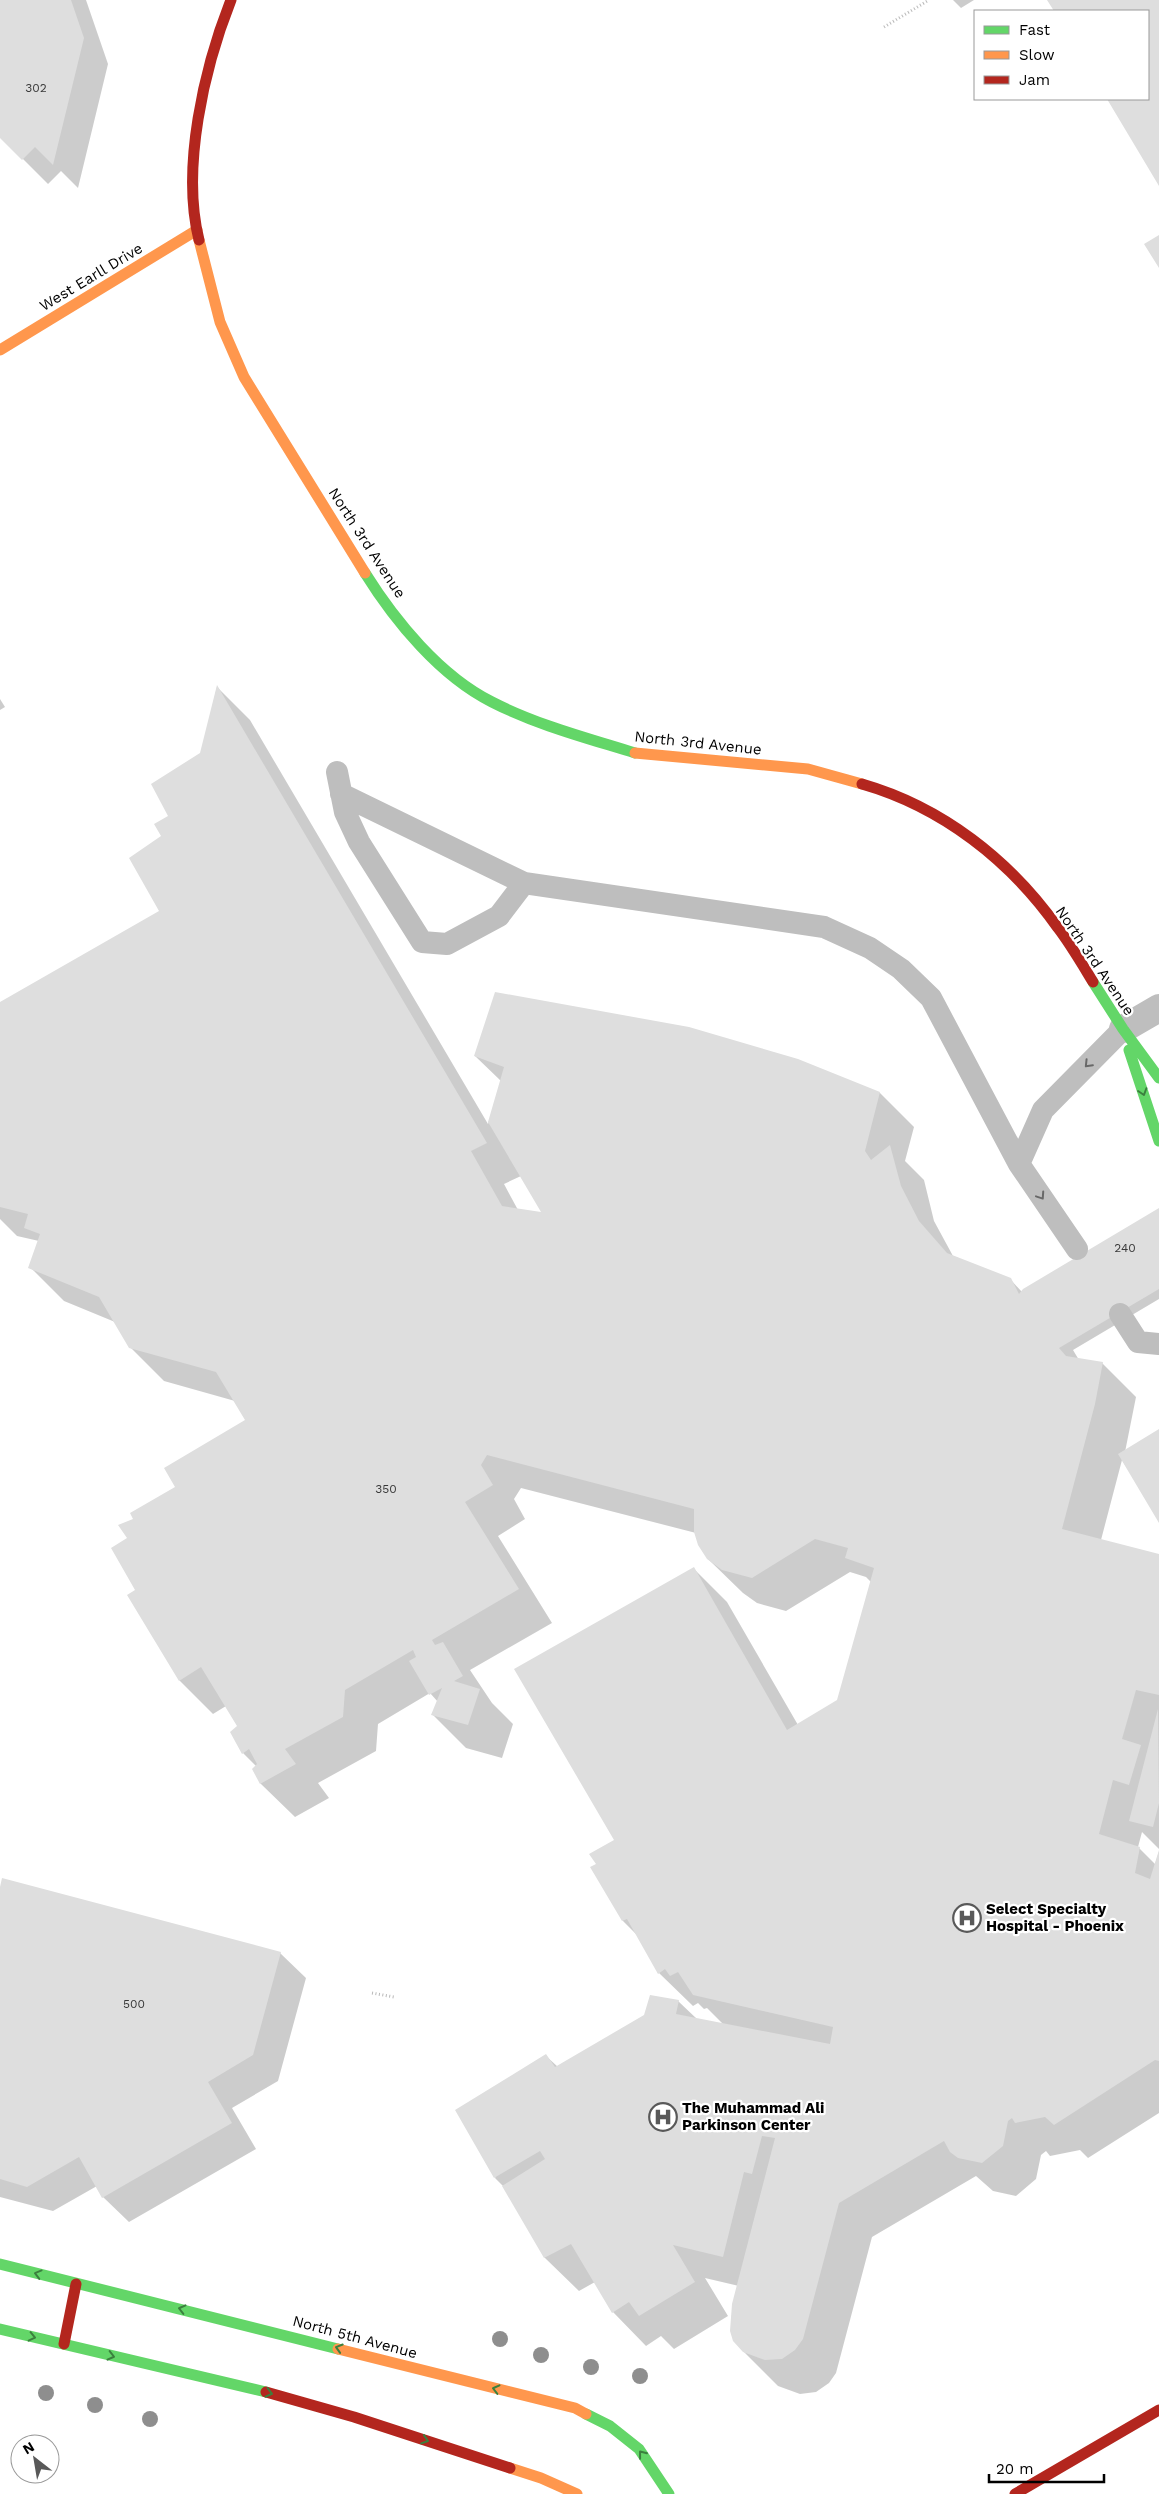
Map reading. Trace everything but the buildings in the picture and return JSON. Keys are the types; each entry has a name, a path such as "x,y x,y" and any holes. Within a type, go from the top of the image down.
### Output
{"street":[{"name":"North 3rd Avenue","path":"231,0 219,30 204,89 194,160 192,192 197,230 220,322 244,377 376,589 426,651 454,678 491,702 562,731 640,754 808,769 892,793 954,825 1007,867 1058,927 1122,1029 1159,1078"},
{"name":"West Earll Drive","path":"0,350 197,230"},
{"path":"1122,1029 1159,1008"},
{"name":"North 3rd Avenue","path":"1122,1029 1159,1141"},
{"name":"North 5th Avenue","path":"0,2264 284,2333 376,2359 575,2408 610,2426 639,2450 670,2494"},
{"path":"64,2344 76,2284"},
{"path":"0,2329 269,2393 345,2415 533,2475 577,2494"},
{"path":"1015,2494 1159,2410"}],"lane":[{"path":"337,772 345,812 359,842 422,942 447,944 499,916 524,883"},
{"path":"341,794 524,883 824,927 870,948 901,970 931,998 1019,1164 1077,1249"},
{"path":"1019,1164 1043,1110 1122,1029"},
{"path":"1120,1314 1138,1342 1159,1344"}],"path":[{"path":"884,27 929,0"},
{"path":"372,1993 394,1997"}],"traffic: fast":[{"path":"365,573 390,610 420,646 454,678 473,691 527,718 635,753"},
{"path":"1093,982 1123,1029 1159,1078"},
{"path":"1129,1050 1159,1141"},
{"path":"0,2264 338,2349"},
{"path":"0,2329 266,2392"},
{"path":"586,2414 610,2426 639,2449 669,2494"}],"traffic: slow":[{"path":"0,350 197,230"},
{"path":"199,240 220,322 244,377 365,573"},
{"path":"635,753 808,769 862,784"},
{"path":"338,2349 575,2408 586,2414"},
{"path":"510,2468 541,2478 577,2494"}],"traffic: jam":[{"path":"199,240 194,212 193,182 194,150 198,119 212,56 231,0"},
{"path":"862,784 891,794 947,822 996,859 1039,903 1067,941 1093,982"},
{"path":"64,2344 76,2284"},
{"path":"266,2392 354,2417 510,2468"},
{"path":"1015,2494 1159,2410"}],"place":[{"name":"Select Specialty Hospital - Phoenix","path":"967,1918"},
{"name":"The Muhammad Ali Parkinson Center","path":"663,2117"}]}
